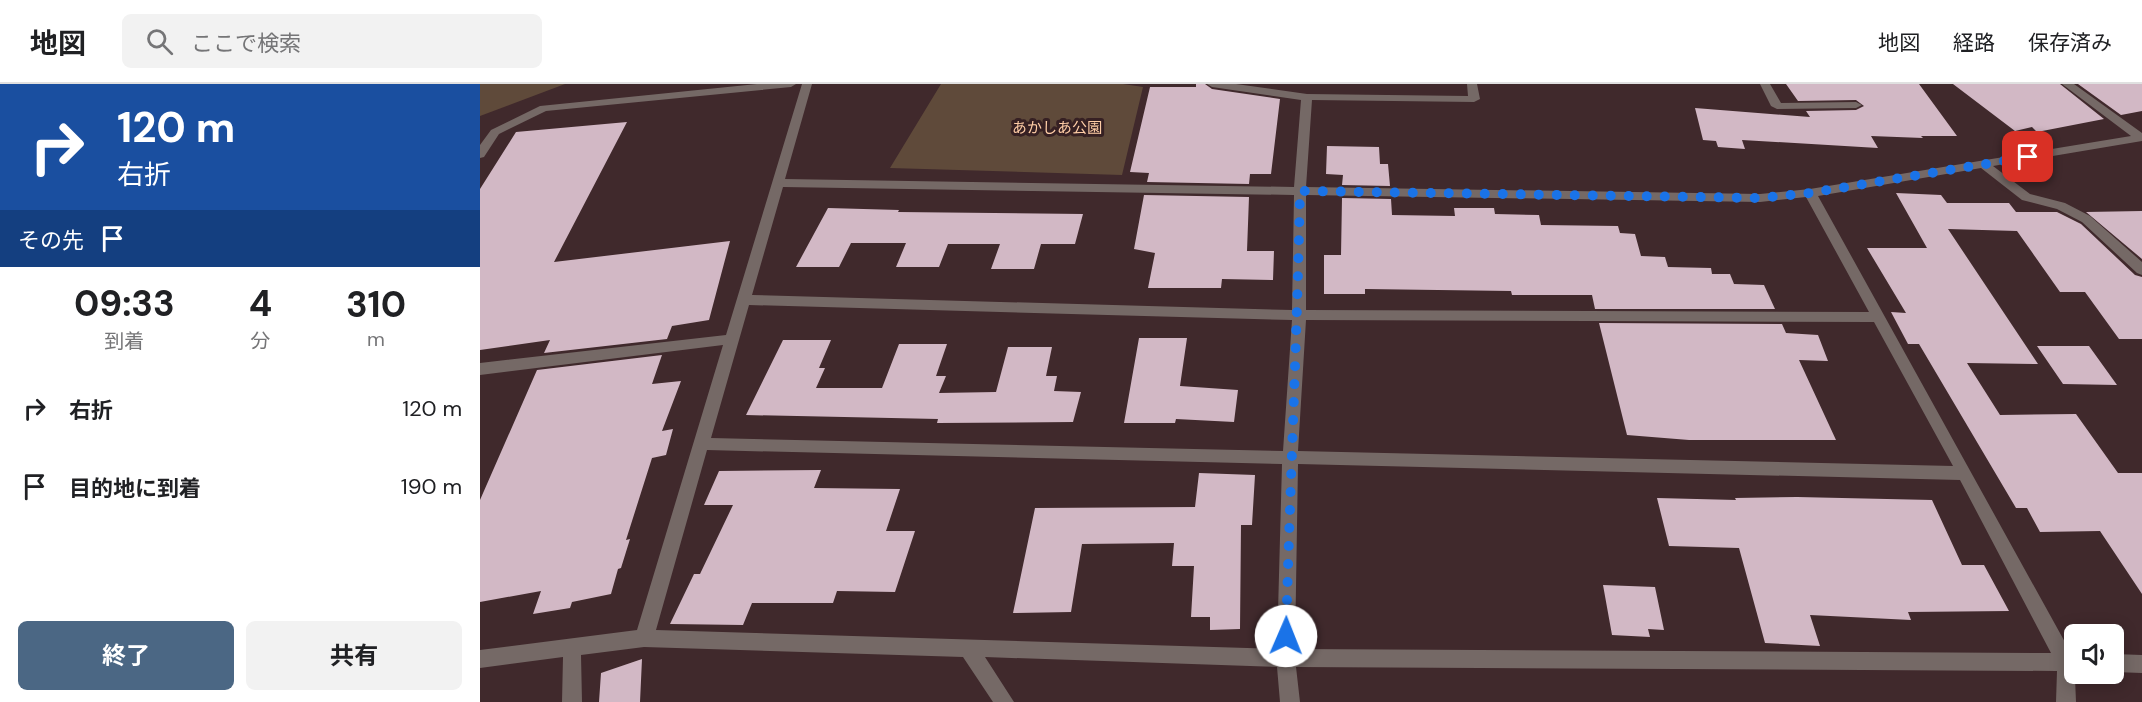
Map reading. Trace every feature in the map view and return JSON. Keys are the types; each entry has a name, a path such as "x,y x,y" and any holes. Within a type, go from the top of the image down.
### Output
{"street":[{"path":"480,154 495,132 544,108 792,84"},
{"path":"644,638 807,84"},
{"path":"1212,84 1307,97 1344,90 1474,99 1472,84"},
{"path":"1766,84 1777,106 1856,105"},
{"path":"2067,84 2142,138"},
{"path":"1290,702 1286,658 1290,458 1299,315 1300,191 1307,97"},
{"path":"778,183 1097,186 1760,198 1810,193 2142,138"},
{"path":"1983,164 2006,184 2026,197 2061,206 2086,219 2142,270"},
{"path":"1810,193 2064,651"},
{"path":"744,300 1299,315 1877,317"},
{"path":"480,369 733,339"},
{"path":"702,444 1965,473"},
{"path":"480,659 644,638 1286,658 2064,662"},
{"path":"572,647 572,702"},
{"path":"968,648 1004,702"},
{"path":"2124,663 2142,664"},
{"path":"2066,702 2068,684"}],"green space":[{"path":"480,84 565,84 480,116"},
{"name":"あかしあ公園","path":"941,84 1123,84 1143,87 1122,175 890,168"}],"building":[{"path":"1196,84 1205,84 1212,89 1280,99 1271,174 1250,174 1249,184 1147,182 1149,173 1130,172 1150,87 1196,87"},
{"path":"1786,84 1919,84 1957,136 1921,136 1923,138 1871,136 1878,148 1742,140 1745,149 1718,147 1716,141 1703,140 1695,108 1810,117 1806,111 1856,110 1864,106 1856,100 1798,101"},
{"path":"1953,84 2060,84 2104,119 2037,132 2032,127 2015,131"},
{"path":"2078,84 2142,84 2142,111 2121,115"},
{"path":"627,122 554,262 730,241 709,320 672,326 667,339 544,353 550,340 480,350 480,189 516,132"},
{"path":"1327,146 1379,147 1380,164 1388,164 1390,186 1342,185 1343,175 1326,174"},
{"path":"1896,193 1941,195 1947,203 2009,203 2016,212 2057,212 2081,224 2135,275 2142,277 2142,339 2119,339 2085,292 2060,292 2017,231 1948,229 2038,364 1967,363 2000,415 2076,414 2118,473 2142,473 2142,594 2100,531 2040,532 2027,508 2016,508 1919,344 1908,344 1891,312 1906,313 1867,248 1927,248"},
{"path":"1144,195 1249,197 1247,251 1274,251 1273,280 1222,279 1221,288 1148,288 1155,253 1134,249"},
{"path":"1342,198 1391,199 1392,215 1455,216 1454,208 1494,208 1495,214 1539,215 1541,225 1618,226 1620,233 1635,234 1641,256 1665,257 1668,267 1711,268 1712,274 1730,274 1734,284 1764,285 1775,309 1595,309 1592,295 1512,295 1511,291 1365,289 1365,294 1324,294 1324,255 1341,255"},
{"path":"828,208 899,210 898,212 1083,214 1075,244 1041,244 1034,269 991,269 1000,244 948,244 939,267 896,267 906,243 851,243 839,267 796,267"},
{"path":"2142,211 2142,259 2086,212"},
{"path":"1599,323 1782,324 1786,333 1818,335 1828,361 1799,360 1836,440 1689,440 1627,435"},
{"path":"1139,338 1187,338 1180,386 1238,390 1234,422 1176,419 1175,423 1124,423"},
{"path":"783,340 831,340 819,368 825,368 816,388 882,388 899,344 947,344 936,376 946,376 939,393 996,392 1008,347 1052,347 1046,376 1057,376 1054,391 1081,392 1073,422 937,423 938,419 746,415"},
{"path":"2037,346 2089,346 2117,385 2063,384"},
{"path":"662,355 652,384 681,381 662,431 673,429 666,455 652,458 626,540 630,539 611,594 572,602 570,608 533,614 541,591 480,602 480,500 537,370"},
{"path":"821,470 814,488 900,489 886,531 915,531 895,592 837,591 833,603 752,603 743,625 670,624 694,574 700,574 733,505 704,505 719,471"},
{"path":"1199,473 1255,475 1252,525 1241,525 1240,629 1210,630 1210,617 1191,617 1194,566 1172,566 1174,543 1082,544 1071,612 1013,613 1035,508 1195,507"},
{"path":"1657,498 1736,500 1735,498 1932,500 1962,565 1984,565 2009,611 1908,612 1911,620 1810,615 1820,646 1765,643 1739,548 1669,546"},
{"path":"1603,585 1655,587 1664,630 1648,629 1650,637 1612,635"},
{"path":"642,659 640,702 599,702 601,673"}],"route":[{"path":"1286,636 1290,458 1299,315 1300,191 1760,198 1810,193 2028,157"}]}
